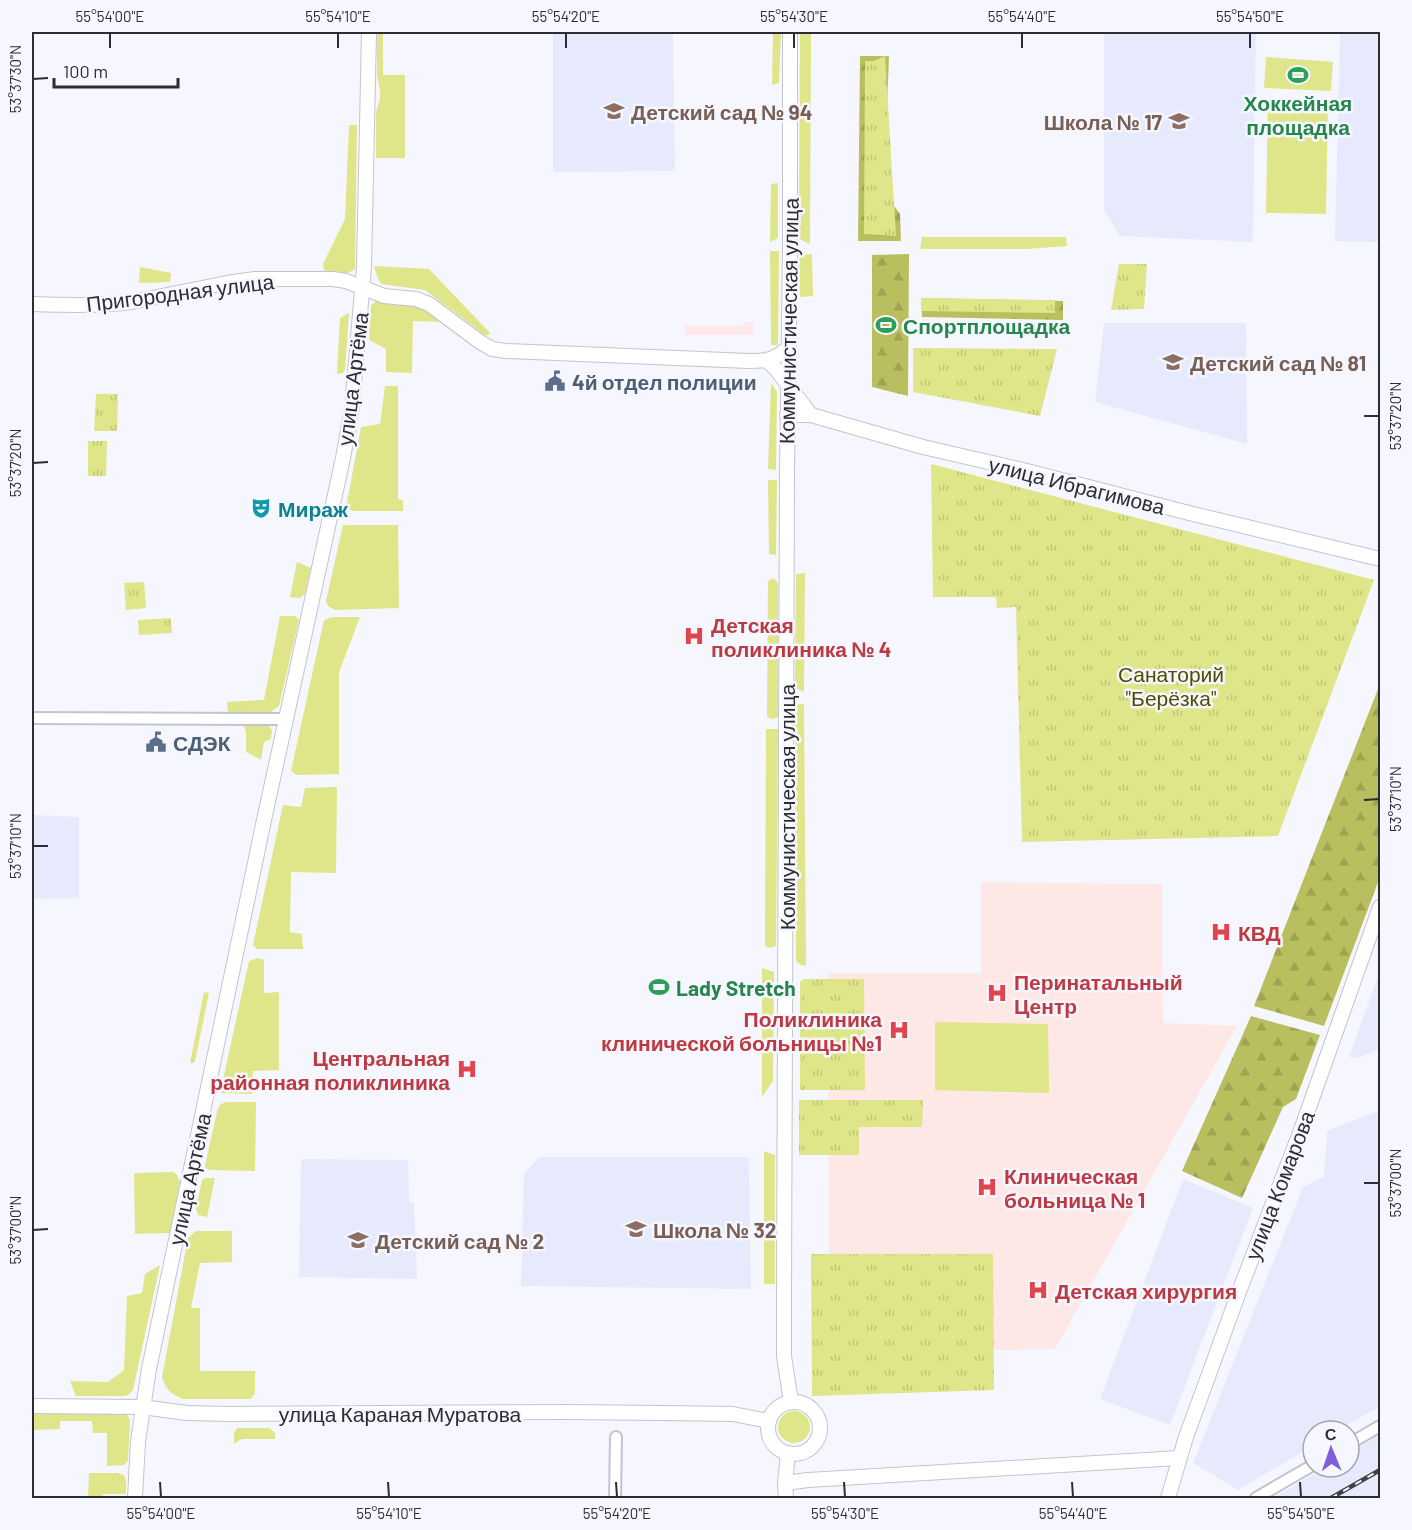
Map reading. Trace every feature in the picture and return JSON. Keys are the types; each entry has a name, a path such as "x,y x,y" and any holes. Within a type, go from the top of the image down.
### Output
{"main road":[{"name":"улица Артёма","path":"135,1498 142,1407 352,408 364,267 369,32"},
{"name":"Коммунистическая улица","path":"790,32 784,1356 791,1402"},
{"name":"Пригородная улица","path":"32,304 124,303 255,279 333,279 346,281 384,296 416,299 429,304 492,349 767,361"},
{"path":"788,348 780,356 767,361 811,415"},
{"name":"улица Ибрагимова","path":"787,415 811,415 923,447 1380,559"},
{"name":"улица Комарова","path":"1168,1498 1179,1458 1380,907"},
{"path":"791,1402 804,1403 810,1407 819,1419 820,1426 817,1442 805,1452 797,1454 781,1450 772,1441 768,1428 774,1410 791,1402"},
{"name":"улица Караная Муратова","path":"32,1406 142,1407 187,1413 733,1414 769,1421"},
{"path":"786,1498 788,1453"},
{"path":"785,1483 1179,1458"}],"street":[{"path":"32,718 285,720"},
{"path":"1361,1437 1380,1426"},
{"path":"615,1498 616,1437"},
{"path":"1256,1498 1301,1472"}],"shaded area":[{"name":"Детский сад № 94","path":"553,32 673,32 675,171 553,172"},
{"name":"Школа № 17","path":"1104,32 1256,32 1253,242 1120,236 1104,210"},
{"path":"1340,32 1380,32 1380,242 1335,241"},
{"path":"744,322 754,322 754,335 685,335 685,326 744,326"},
{"name":"Детский сад № 81","path":"1104,323 1246,323 1247,444 1095,402"},
{"path":"32,759 34,759 34,815 79,817 79,898 32,899"},
{"name":"Клиническая больница № 1","path":"981,882 1162,884 1163,1023 1237,1026 1055,1349 829,1354 828,973 981,973"},
{"path":"1380,971 1380,1049 1358,1058 1349,1057"},
{"path":"1380,1110 1380,1406 1358,1419 1301,1419 1301,1453 1238,1490 1193,1463 1303,1187 1324,1177 1327,1131"},
{"name":"Школа № 32","path":"540,1157 749,1157 751,1289 521,1286 524,1173"},
{"name":"Детский сад № 2","path":"301,1159 408,1160 409,1202 414,1203 417,1279 299,1277"},
{"path":"1183,1179 1253,1208 1170,1425 1100,1399"},
{"path":"1380,1434 1380,1498 1273,1498 1305,1479 1361,1479 1361,1446"}],"green space":[{"path":"377,32 383,32 383,75 405,75 405,158 376,158 376,112 380,99 377,76"},
{"path":"773,32 781,32 779,83 772,85"},
{"path":"800,32 811,32 810,244 799,239"},
{"path":"860,56 889,56 885,159 881,188 900,214 901,241 858,241"},
{"path":"885,56 896,236 864,234 865,61 874,61"},
{"name":"Хоккейная площадка","path":"1266,57 1333,62 1331,91 1264,88"},
{"path":"1268,99 1328,100 1326,214 1266,213"},
{"path":"349,125 357,125 355,269 336,275 324,270 323,264 345,219"},
{"path":"778,183 778,238 770,242 771,184"},
{"path":"922,237 1066,237 1067,246 1026,249 920,249"},
{"path":"770,251 779,251 778,345 771,345"},
{"path":"812,254 813,296 800,297 799,259 804,255"},
{"path":"909,254 908,396 872,387 872,255"},
{"path":"1119,264 1147,264 1144,309 1111,310"},
{"path":"374,266 429,269 490,333 486,336 425,290 381,284"},
{"path":"140,267 171,273 170,282 139,283"},
{"path":"921,298 1063,301 1063,320 922,317"},
{"path":"921,298 1055,300 1055,313 921,311"},
{"path":"376,301 416,305 443,322 413,321 412,373 386,372 386,349 369,340 371,305"},
{"path":"349,313 345,370 337,374 340,318"},
{"path":"913,348 1057,349 1040,416 913,392"},
{"path":"771,383 777,392 776,470 768,469"},
{"path":"385,386 398,386 398,499 403,500 403,511 354,511 346,508 361,427 380,424"},
{"path":"96,394 118,394 117,431 94,431"},
{"path":"88,441 107,441 106,476 88,476"},
{"name":"Санаторий \"Берёзка\"","path":"931,464 1374,580 1278,836 1022,842 1016,607 997,608 996,597 933,597"},
{"path":"768,480 777,480 776,555 769,554"},
{"path":"343,525 398,525 399,608 335,610 328,606 326,601"},
{"path":"297,562 311,568 305,594 300,598 290,597"},
{"path":"805,573 804,692 795,688 796,574"},
{"path":"772,578 778,584 778,717 773,719 767,717 768,582"},
{"path":"144,582 146,608 126,610 124,583"},
{"path":"280,616 295,616 299,620 279,706 269,713 228,712 227,702 264,700"},
{"path":"333,617 360,617 339,672 339,774 297,775 291,771 324,620"},
{"path":"171,618 172,633 139,635 138,620"},
{"path":"1380,684 1380,877 1324,1026 1254,1006"},
{"path":"804,704 806,966 796,961 795,705"},
{"path":"243,722 268,723 272,731 271,739 264,742 261,760 246,752 246,733"},
{"path":"766,729 778,729 776,946 770,948 765,946"},
{"path":"337,787 336,873 291,872 290,932 302,934 303,949 257,949 253,945 283,805 301,807 305,788"},
{"path":"258,958 264,960 264,993 279,992 279,1070 253,1071 252,1094 222,1093 249,961"},
{"path":"762,968 774,972 773,1081 762,1097"},
{"path":"804,979 864,979 865,1090 800,1090 800,982"},
{"path":"204,992 209,993 195,1061 190,1063"},
{"path":"1251,1016 1320,1035 1296,1099 1283,1107 1242,1198 1182,1171"},
{"path":"935,1022 1048,1024 1049,1093 935,1090"},
{"path":"799,1100 923,1100 922,1127 859,1127 859,1155 799,1155"},
{"path":"226,1102 256,1102 255,1171 205,1168 218,1108"},
{"path":"764,1151 775,1155 775,1223 764,1226"},
{"path":"173,1172 180,1182 170,1233 135,1234 134,1173"},
{"path":"215,1178 207,1217 198,1215 196,1209 202,1180"},
{"path":"196,1231 232,1231 232,1262 200,1263 191,1308 200,1308 200,1371 255,1371 255,1393 251,1399 183,1399 170,1391 162,1377 188,1238"},
{"path":"764,1231 775,1236 775,1284 764,1284"},
{"path":"811,1254 993,1254 994,1390 812,1396"},
{"path":"160,1265 133,1390 128,1395 122,1396 76,1396 70,1381 108,1382 124,1370 127,1296 142,1293 145,1274"},
{"path":"32,1408 125,1411 130,1420 128,1461 124,1465 107,1466 107,1433 93,1433 92,1421 60,1421 60,1429 32,1430"},
{"path":"794,1411 806,1415 810,1427 806,1439 794,1443 782,1439 778,1427 782,1415"},
{"path":"237,1428 269,1428 275,1433 275,1439 242,1439 234,1444 234,1433"},
{"path":"89,1473 124,1475 126,1494 103,1494 102,1498 88,1498"}],"railway":[{"path":"1331,1498 1380,1470"}],"place":[{"name":"Хоккейная площадка","path":"1298,75"},
{"name":"Детский сад № 94","path":"614,111"},
{"name":"Школа № 17","path":"1179,121"},
{"name":"Спортплощадка","path":"886,325"},
{"name":"Детский сад № 81","path":"1173,362"},
{"name":"4й отдел полиции","path":"555,381"},
{"name":"Мираж","path":"261,508"},
{"name":"Детская поликлиника № 4","path":"694,636"},
{"name":"СДЭК","path":"156,742"},
{"name":"КВД","path":"1221,932"},
{"name":"Lady Stretch","path":"659,987"},
{"name":"Перинатальный Центр","path":"997,993"},
{"name":"Поликлиника клинической больницы №1","path":"899,1030"},
{"name":"Центральная районная поликлиника","path":"467,1069"},
{"name":"Клиническая больница № 1","path":"987,1187"},
{"name":"Школа № 32","path":"636,1229"},
{"name":"Детский сад № 2","path":"358,1240"},
{"name":"Детская хирургия","path":"1038,1290"}]}
